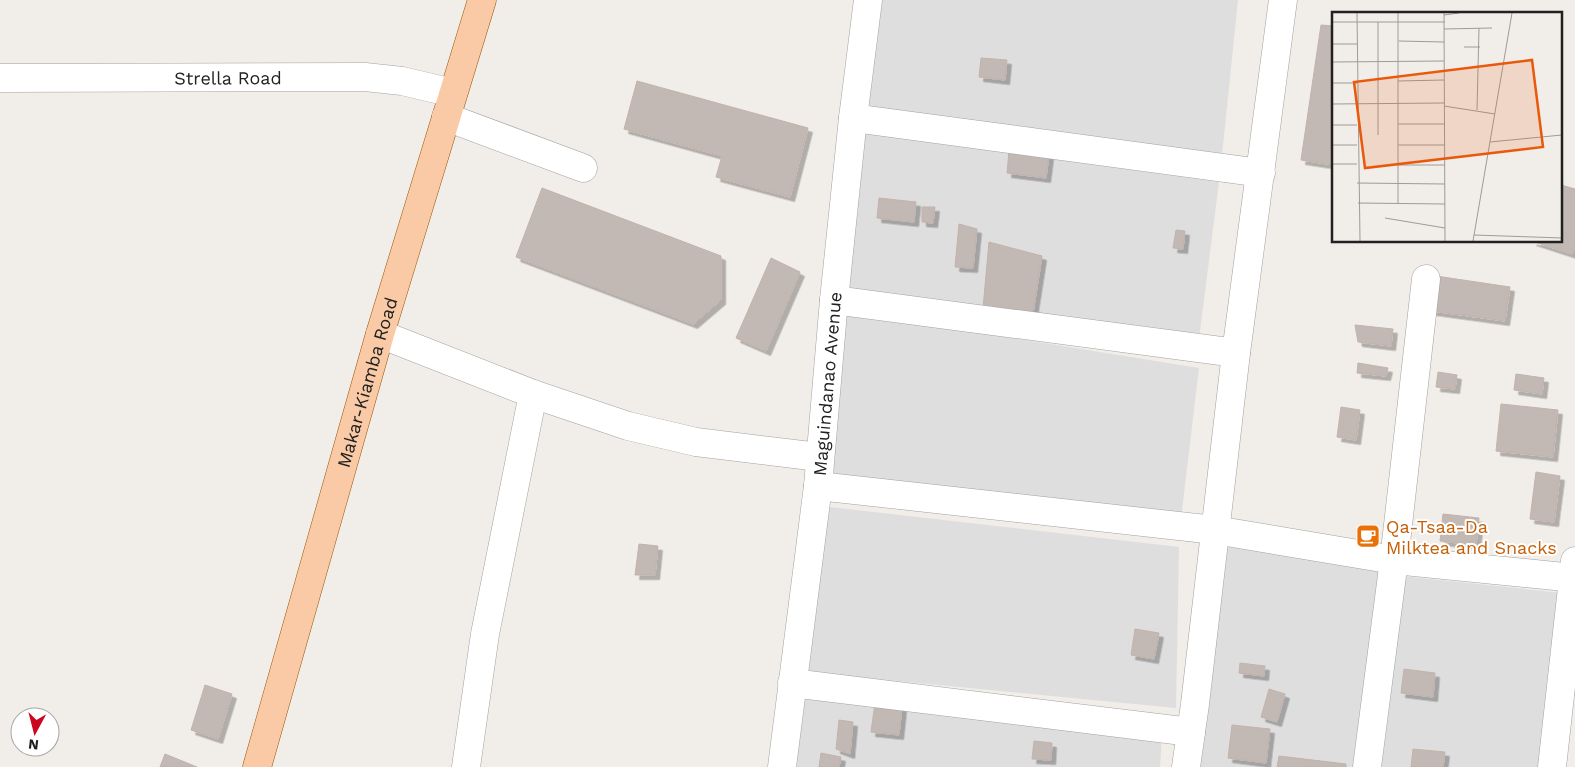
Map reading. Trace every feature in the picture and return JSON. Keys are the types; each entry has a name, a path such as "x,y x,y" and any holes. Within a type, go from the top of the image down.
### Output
{"main road":[{"name":"Makar-Kiamba Road","path":"257,767 380,334 482,0"}],"street":[{"name":"Maguindanao Avenue","path":"782,767 818,486 834,300 853,118 868,0"},
{"path":"1186,767 1236,353 1283,0"},
{"name":"Strella Road","path":"0,78 365,77 402,81 583,168"},
{"path":"853,118 1261,173"},
{"path":"1367,767 1394,560 1426,279"},
{"path":"834,300 1236,353"},
{"path":"380,334 533,394 628,426 696,442 819,457"},
{"path":"466,767 485,634 533,394"},
{"path":"818,486 1215,530 1394,560 1574,573 1560,762"},
{"path":"792,683 1191,732"}],"shaded area":[{"path":"874,0 1238,0 1222,155 861,107"},
{"path":"857,132 1219,182 1199,339 841,288"},
{"path":"840,310 1199,368 1181,519 829,473"},
{"path":"821,506 1179,547 1176,708 795,671"},
{"path":"1203,535 1391,561 1360,767 1175,767"},
{"path":"1401,576 1563,593 1540,767 1379,767"},
{"path":"804,696 1162,735 1160,767 795,767"}],"building":[{"path":"1321,25 1332,26 1332,165 1301,160"},
{"path":"981,58 1007,60 1005,80 979,77"},
{"path":"637,81 808,128 790,197 716,177 722,156 624,129"},
{"path":"1009,151 1049,155 1046,178 1007,173"},
{"path":"1562,185 1575,189 1575,246 1572,254 1535,242 1562,242"},
{"path":"542,188 721,256 721,300 693,324 516,257"},
{"path":"879,198 916,202 914,222 877,218"},
{"path":"922,207 935,207 933,223 922,222"},
{"path":"959,224 977,229 973,268 955,267"},
{"path":"1176,230 1185,231 1183,249 1173,248"},
{"path":"989,242 1042,256 1033,313 983,308"},
{"path":"771,258 800,272 766,351 736,338"},
{"path":"1436,276 1510,287 1505,321 1432,311"},
{"path":"1355,325 1393,329 1391,346 1358,342"},
{"path":"1358,363 1388,368 1386,376 1357,373"},
{"path":"1438,372 1457,375 1455,389 1436,387"},
{"path":"1516,374 1544,378 1542,394 1514,390"},
{"path":"1501,404 1558,410 1553,457 1496,451"},
{"path":"1341,407 1360,410 1356,440 1337,437"},
{"path":"1536,472 1560,476 1554,522 1530,519"},
{"path":"1443,514 1479,518 1476,545 1440,541"},
{"path":"639,544 658,546 655,575 635,575"},
{"path":"1135,629 1159,633 1154,659 1131,655"},
{"path":"1240,663 1265,666 1264,676 1239,673"},
{"path":"1404,669 1435,673 1433,697 1401,693"},
{"path":"205,685 232,694 218,739 191,730"},
{"path":"1269,689 1285,694 1277,722 1261,717"},
{"path":"875,703 902,707 899,735 871,732"},
{"path":"839,720 853,722 850,754 836,749"},
{"path":"1232,725 1270,729 1266,763 1228,758"},
{"path":"1034,741 1052,743 1051,760 1032,759"},
{"path":"1413,749 1445,752 1443,767 1411,767"},
{"path":"821,753 841,757 839,767 819,767"},
{"path":"165,754 197,767 160,767"},
{"path":"1279,756 1346,764 1346,767 1277,767"}],"place":[{"name":"Qa-Tsaa-Da Milktea and Snacks","path":"1368,536"}]}
